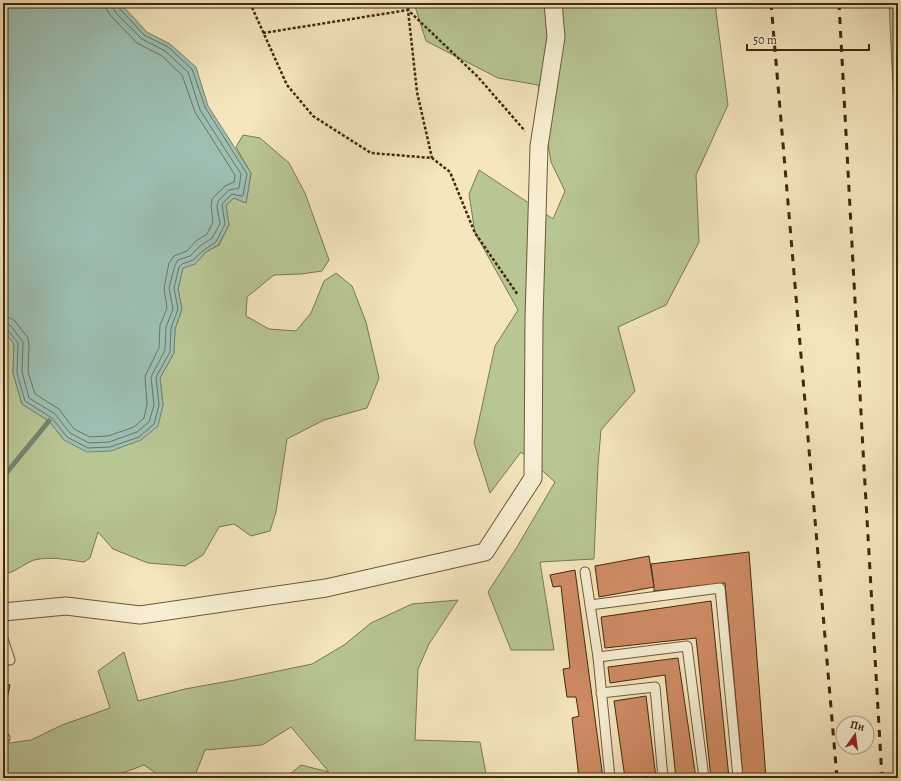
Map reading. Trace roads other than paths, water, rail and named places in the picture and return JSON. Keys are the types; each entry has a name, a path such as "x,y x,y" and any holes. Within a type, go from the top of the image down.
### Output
{"street":[{"path":"3,612 66,606 140,615 326,588 485,552 533,478 534,319 539,146 556,37 553,3"}],"lane":[{"path":"584,572 598,657 610,778"},
{"path":"590,605 720,588 738,778"},
{"path":"3,639 10,660"},
{"path":"598,657 687,646 704,778"},
{"path":"602,692 655,687 663,778"}],"water":[{"path":"3,3 120,3 147,32 170,44 196,67 208,106 251,173 246,203 234,198 226,205 229,225 218,245 206,252 195,264 183,268 178,289 182,309 175,329 174,353 160,378 163,405 158,426 141,440 111,451 87,452 64,440 49,421 22,404 13,373 14,344 3,330"}],"waterway":[{"path":"3,477 49,421"}],"railway":[{"path":"771,3 837,778"},
{"path":"839,3 882,778"}]}
